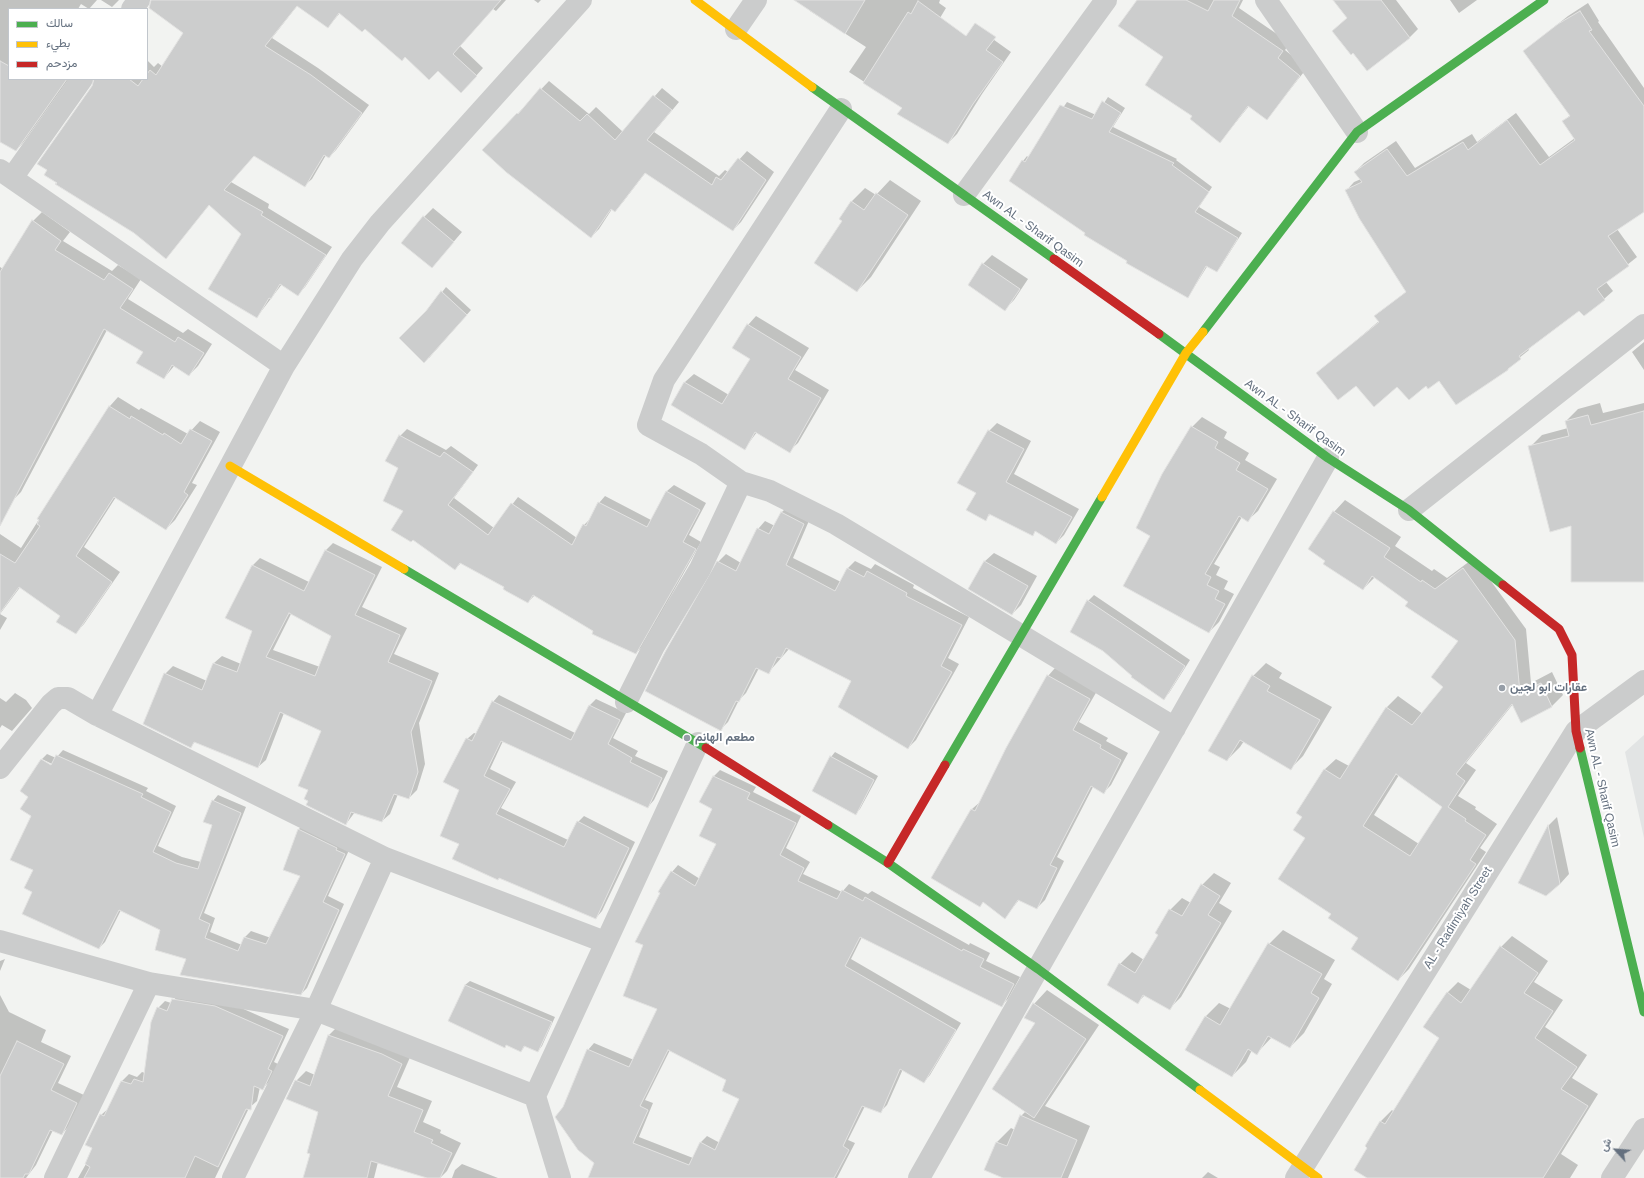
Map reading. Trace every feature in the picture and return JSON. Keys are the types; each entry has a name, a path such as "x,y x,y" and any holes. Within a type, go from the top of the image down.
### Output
{"street":[{"path":"97,715 284,366 352,259 380,223 581,0"},
{"name":"Awn AL - Sharif Qasim","path":"695,0 736,29 841,109 1186,353 1328,458 1409,510 1559,629 1572,655 1576,731 1644,1012"},
{"path":"736,29 756,0"},
{"path":"964,195 1106,0"},
{"path":"1266,0 1357,132"},
{"path":"888,863 1186,353 1357,132 1544,0"},
{"path":"81,80 6,174 284,366"},
{"path":"841,109 664,380 648,425 701,454 742,482 770,491 836,524 1175,728"},
{"path":"1409,510 1644,325"},
{"path":"918,1178 1328,458"},
{"path":"230,466 626,702 698,743 888,863 1038,969 1306,1174"},
{"path":"626,702 654,646 700,569 742,482"},
{"name":"AL - Radimiyah Street","path":"1306,1174 1576,731 1644,681"},
{"path":"0,768 50,704 58,698 68,698 97,715 385,858 605,942"},
{"path":"560,1178 535,1096 698,743"},
{"path":"233,1178 316,1010 385,858"},
{"path":"0,940 149,983 316,1010 535,1096"},
{"path":"54,1178 149,983"},
{"path":"1612,1178 1644,1129"}],"shaded area":[{"path":"1644,735 1644,838 1625,752"}],"building":[{"path":"151,0 501,0 453,54 477,76 461,93 438,71 429,80 405,57 402,61 365,29 362,32 339,13 328,28 297,6 265,46 311,75 362,113 329,158 324,155 305,187 254,156 224,190 263,212 261,215 326,255 298,296 280,284 271,299 269,298 257,318 208,289 241,234 209,205 166,259 134,233 55,184 57,183 44,175 47,170 37,164 92,86 94,80 130,80 138,86 142,80 148,80 148,73 150,70 156,75 183,33 149,8"},
{"path":"794,0 865,0 845,34"},
{"path":"1137,0 1186,0 1208,11 1214,0 1240,0 1232,16 1283,51 1278,58 1300,76 1267,120 1248,106 1220,143 1190,119 1192,116 1145,85 1163,57 1118,26"},
{"path":"1333,0 1381,0 1410,38 1367,71 1353,53 1351,55 1332,31 1347,18"},
{"path":"918,1 966,36 975,23 996,37 986,50 1003,62 973,104 948,144 897,114 902,108 863,83 908,12 911,14"},
{"path":"1580,11 1592,30 1589,31 1644,106 1644,212 1608,236 1629,266 1597,289 1605,300 1584,316 1579,311 1519,356 1521,359 1508,370 1456,405 1439,381 1428,389 1426,386 1409,400 1397,387 1374,407 1356,386 1338,400 1316,373 1379,322 1374,316 1406,292 1359,218 1345,190 1362,182 1354,172 1387,149 1407,176 1463,142 1468,150 1507,120 1540,165 1575,140 1562,121 1570,116 1523,51 1558,24"},
{"path":"0,61 8,65 8,80 66,80 16,151 0,142"},
{"path":"540,88 580,121 587,114 615,140 653,95 672,110 647,140 712,185 716,177 721,180 738,158 766,180 733,231 645,173 615,212 611,209 591,238 506,172 482,150 517,113 518,114"},
{"path":"1102,101 1121,113 1109,132 1174,163 1172,165 1209,192 1195,212 1238,238 1217,272 1206,266 1188,298 1126,263 1127,261 1084,235 1085,233 1009,181 1022,160 1025,162 1060,105 1092,119"},
{"path":"876,193 908,215 857,292 814,263 842,221 839,219 851,201 864,210"},
{"path":"423,216 454,242 432,268 401,243"},
{"path":"32,220 61,241 55,250 104,280 109,273 133,289 120,308 175,342 178,337 204,353 189,376 172,365 164,379 136,363 143,352 104,329 0,526 0,272"},
{"path":"982,263 1020,289 1005,311 968,285"},
{"path":"441,291 467,315 424,363 399,338 426,311"},
{"path":"747,324 801,357 788,379 821,398 790,453 755,432 745,450 671,405 684,382 722,404 750,359 732,348"},
{"path":"109,406 130,419 131,416 163,435 164,433 181,444 190,429 212,441 184,492 188,495 166,530 114,497 76,556 112,582 76,634 56,622 60,616 19,587 0,613 0,554 15,563 40,526 37,524 39,520 37,519"},
{"path":"1644,411 1644,582 1571,582 1571,526 1550,532 1528,446 1569,436 1565,421 1588,415 1591,425"},
{"path":"1191,426 1218,442 1215,448 1240,463 1236,470 1268,489 1248,522 1239,516 1205,574 1211,577 1207,585 1219,591 1215,599 1225,604 1209,633 1123,586 1150,536 1136,528 1162,474"},
{"path":"988,430 1024,449 1006,482 1072,517 1056,544 1035,531 1033,536 989,514 986,521 966,510 976,493 957,483"},
{"path":"399,435 440,457 444,452 473,472 448,505 488,535 511,503 572,545 583,524 586,526 598,502 647,527 666,491 700,510 683,542 696,549 636,654 592,634 593,631 533,595 528,603 503,589 504,587 460,563 455,570 413,540 411,542 391,530 403,511 383,501 398,468 385,461"},
{"path":"1333,511 1390,548 1384,557 1421,582 1422,580 1435,589 1463,568 1515,640 1520,693 1541,683 1552,707 1521,723 1512,704 1456,774 1465,781 1448,807 1486,835 1470,860 1476,864 1398,981 1351,949 1358,938 1328,918 1331,914 1278,879 1305,838 1293,830 1302,817 1296,813 1324,769 1340,779 1386,707 1412,725 1443,687 1431,677 1458,641 1405,606 1408,602 1372,576 1363,590 1323,564 1325,561 1308,549","holes":["1396,774 1442,807 1410,856 1363,826"]},
{"path":"781,512 804,524 786,565 835,591 847,568 864,577 867,571 907,593 906,596 962,625 941,666 952,672 908,749 838,707 851,681 786,648 781,658 777,657 769,674 756,668 739,702 736,701 721,731 645,691 665,652 717,561 736,571 757,528 769,534"},
{"path":"325,550 375,575 355,615 400,635 388,662 432,681 411,732 418,772 409,799 394,794 382,822 351,812 346,825 306,805 308,801 304,799 308,790 298,786 321,731 280,712 258,768 194,742 191,748 143,724 164,673 202,690 213,663 237,672 252,631 225,618 252,565 304,591","holes":["289,613 331,636 315,676 266,657"]},
{"path":"984,561 1028,586 1012,615 968,589"},
{"path":"1087,600 1185,666 1164,700 1131,677 1132,676 1103,651 1070,632"},
{"path":"1047,675 1090,699 1073,730 1101,745 1100,748 1121,760 1104,794 1091,786 1050,865 1057,868 1037,909 1018,900 1005,919 983,902 980,907 931,878 971,809 975,811 1006,748"},
{"path":"1252,675 1270,686 1267,691 1320,720 1291,770 1240,740 1227,761 1208,751"},
{"path":"492,701 571,740 589,705 620,720 608,744 632,758 630,762 662,778 648,808 501,741 484,776 510,789 496,814 564,847 577,821 629,848 596,919 499,878 498,880 452,859 459,844 440,836 459,790 443,782 466,738 472,741"},
{"path":"56,755 143,794 141,797 171,812 153,852 176,863 198,869 212,825 203,822 212,800 241,813 199,919 210,924 205,938 238,951 244,937 266,944 300,876 283,870 298,829 337,848 336,850 345,854 323,902 339,910 301,995 180,975 186,959 155,950 160,930 119,910 99,949 22,914 32,892 24,888 33,870 10,860 31,816 20,809 28,797 20,791 41,759 51,765"},
{"path":"830,756 874,780 856,815 812,791"},
{"path":"713,776 750,793 747,799 796,823 780,855 804,868 798,881 837,899 842,890 863,901 865,897 962,951 963,949 984,959 980,967 1014,984 1002,1007 860,937 845,966 956,1030 924,1083 900,1069 881,1113 862,1106 843,1146 849,1150 834,1178 588,1178 594,1163 578,1150 555,1117 563,1107 587,1049 629,1067 657,1009 623,996 643,945 635,942 660,893 658,892 671,871 695,886 716,844 699,836 712,809 699,802","holes":["668,1050 726,1080 722,1091 739,1099 715,1150 700,1142 689,1165 633,1143 648,1110 640,1106"]},
{"path":"1548,825 1560,884 1546,896 1518,883"},
{"path":"1201,884 1220,896 1208,915 1221,923 1170,1010 1143,995 1138,1004 1107,985 1119,963 1135,973 1158,935 1155,933 1169,909 1182,916"},
{"path":"1268,943 1322,974 1311,993 1319,998 1290,1048 1268,1036 1257,1055 1248,1049 1232,1077 1185,1050 1205,1016 1220,1025"},
{"path":"1500,946 1538,973 1524,993 1553,1011 1535,1038 1577,1067 1561,1089 1588,1106 1543,1178 1367,1178 1354,1170 1367,1148 1365,1146 1380,1121 1385,1124 1439,1038 1423,1027 1447,992 1461,1003"},
{"path":"465,985 552,1022 538,1052 524,1046 521,1052 506,1045 505,1048 448,1021"},
{"path":"172,999 215,1006 283,1036 268,1069 272,1071 263,1090 254,1086 251,1110 246,1109 218,1167 195,1156 185,1178 84,1178 90,1167 85,1164 92,1148 85,1145 100,1114 104,1116 121,1081 131,1084 134,1079 143,1082 151,1022 157,1007 167,1011"},
{"path":"1033,1003 1086,1039 1034,1118 992,1089 1035,1023 1024,1018"},
{"path":"328,1035 382,1054 402,1064 388,1096 423,1110 414,1132 433,1140 431,1143 452,1153 440,1178 427,1178 371,1161 367,1178 303,1178 310,1154 307,1153 318,1112 286,1099 295,1080 310,1086"},
{"path":"17,1041 64,1064 51,1090 77,1103 62,1135 50,1130 29,1174 25,1174 23,1178 0,1178 0,1076"},
{"path":"1020,1115 1077,1140 1061,1178 1003,1178 984,1170 996,1142 1007,1146"}],"traffic: fast":[{"path":"1203,332 1357,132 1544,0"},
{"path":"812,87 1054,259"},
{"path":"1159,334 1328,458 1409,510 1503,585"},
{"path":"945,765 1102,497"},
{"path":"404,569 706,748"},
{"path":"1580,748 1644,1012"},
{"path":"828,825 888,863 1038,969 1200,1090"}],"traffic: slow":[{"path":"695,0 812,87"},
{"path":"1102,497 1186,353 1203,332"},
{"path":"230,466 404,569"},
{"path":"1200,1090 1318,1178"}],"traffic: jam":[{"path":"1054,259 1159,334"},
{"path":"1503,585 1559,629 1572,655 1576,731 1580,748"},
{"path":"706,748 828,825"},
{"path":"888,863 945,765"}],"place":[{"name":"عقارات ابو لجين","path":"1502,688"},
{"name":"مطعم الهانم","path":"687,738"}]}
